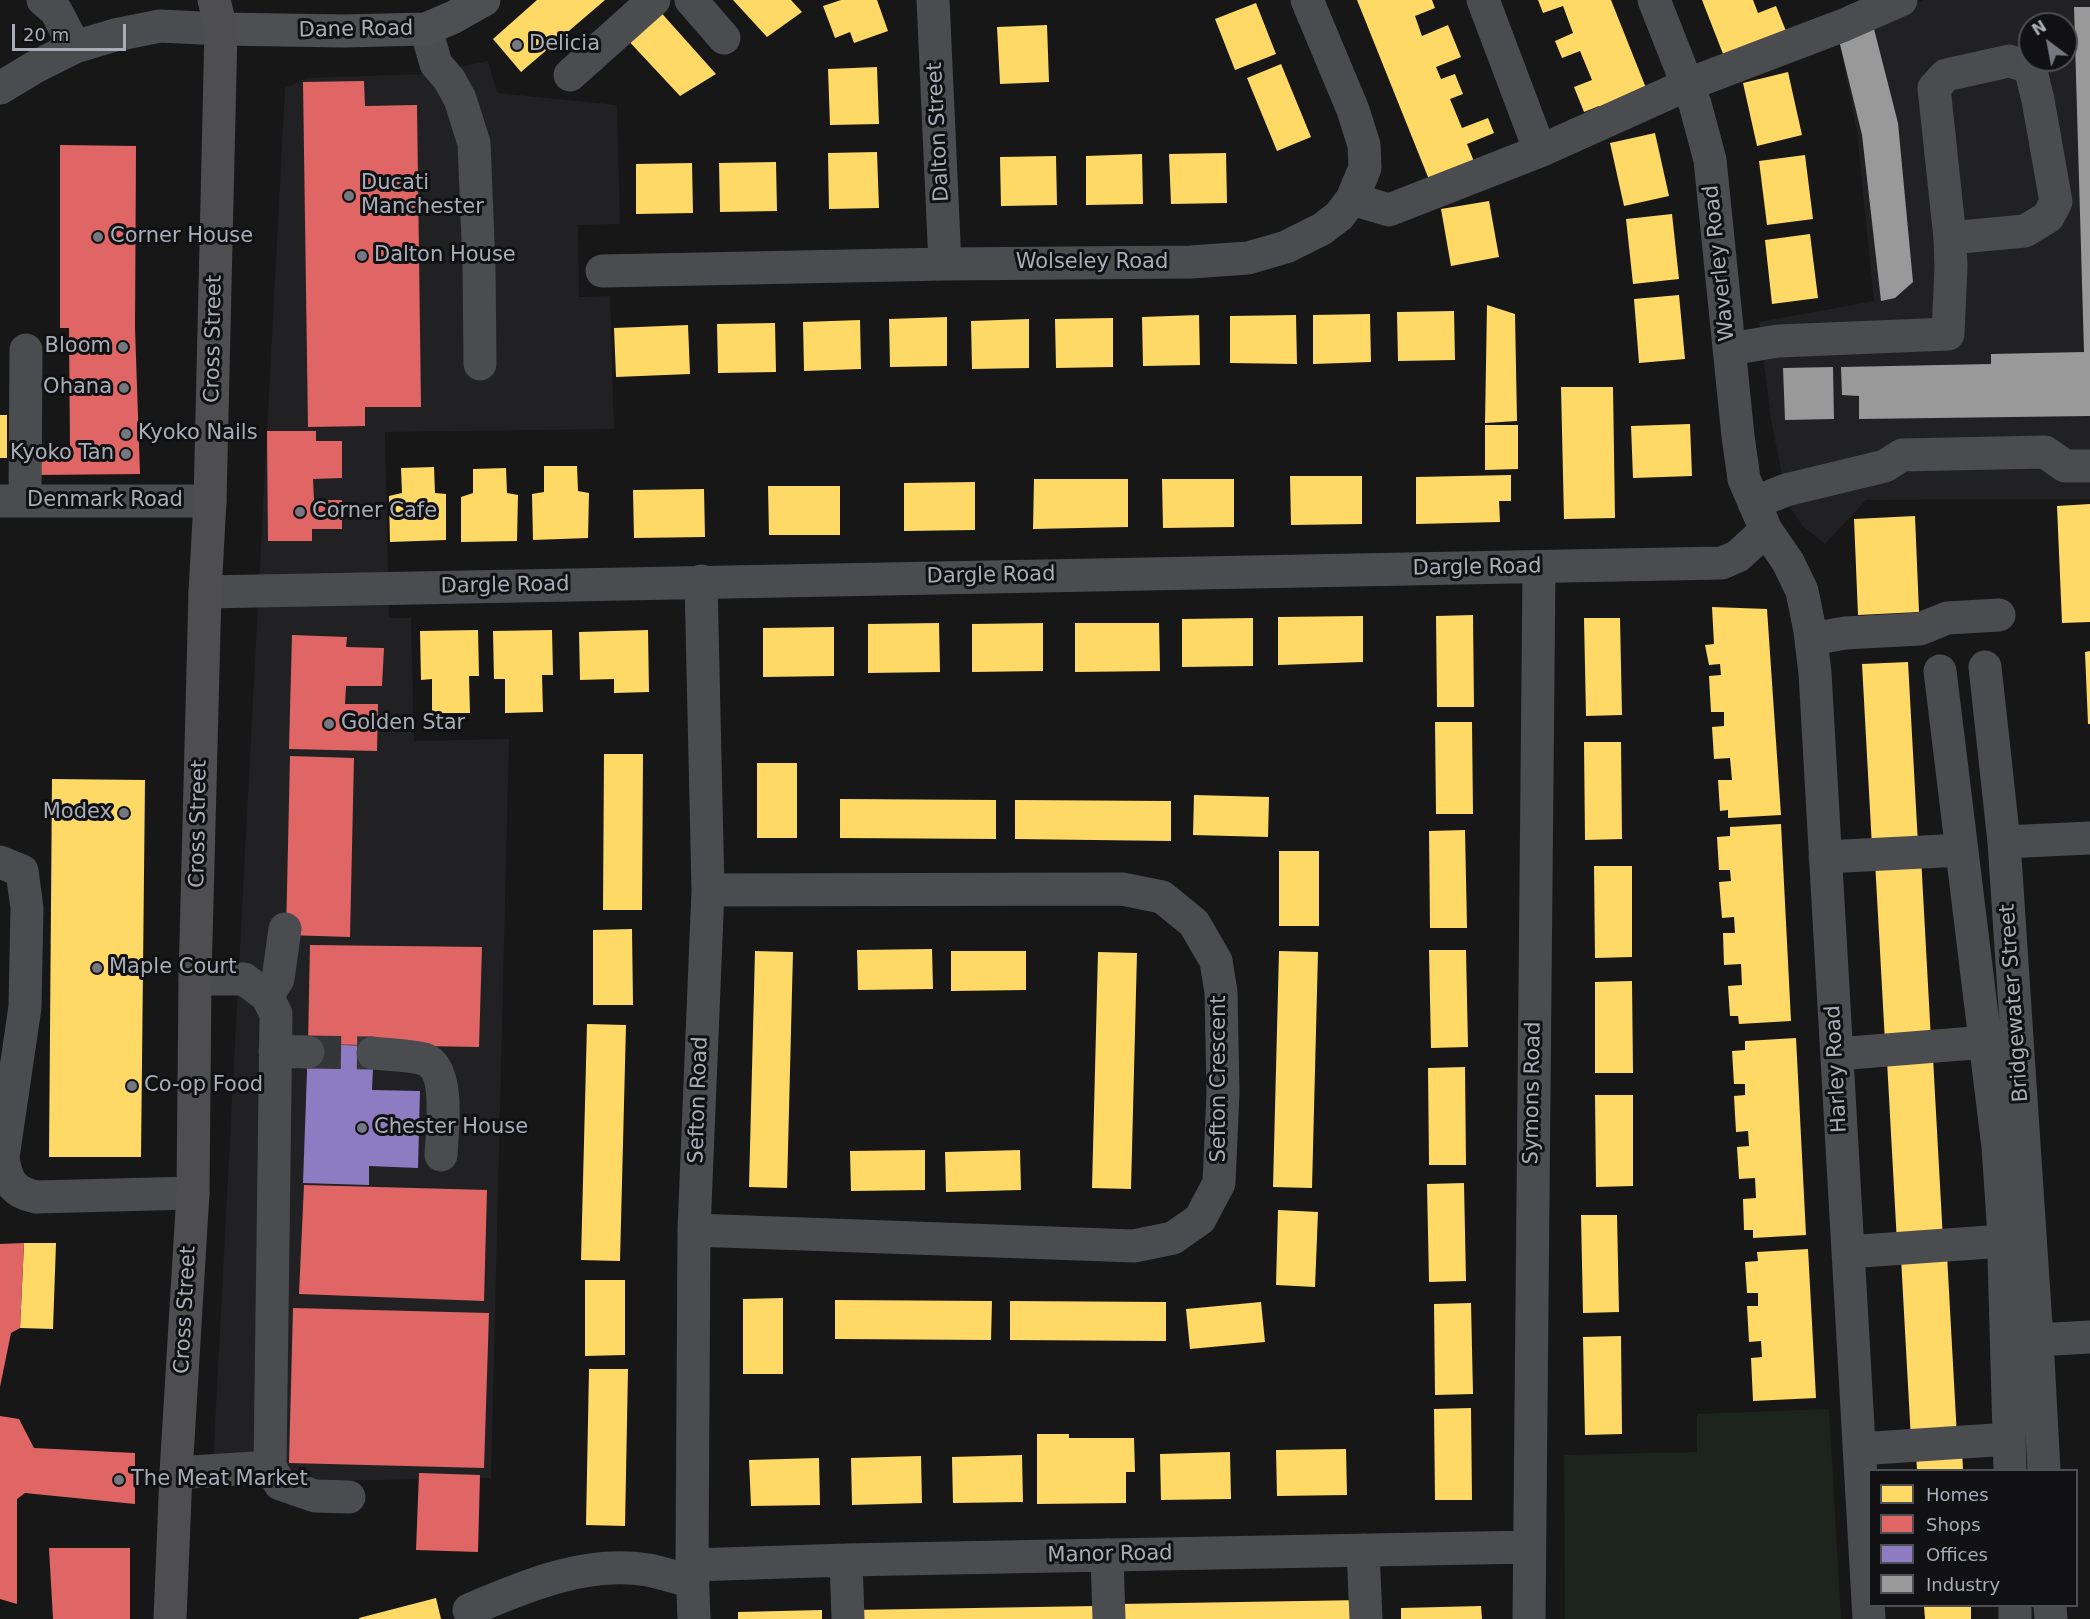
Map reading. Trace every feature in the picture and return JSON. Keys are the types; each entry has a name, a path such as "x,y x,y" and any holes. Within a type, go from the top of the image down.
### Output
{"highway":[{"name":"Cross Street","path":"170,1619 176,1473 193,1193 195,979 222,10"}],"main road":[{"name":"Dane Road","path":"222,10 344,31 426,29 484,0"}],"street":[{"path":"43,0 56,11 75,46"},
{"path":"570,75 654,0"},
{"path":"691,0 724,38"},
{"name":"Dalton Street","path":"933,0 945,264"},
{"name":"Wolseley Road","path":"602,271 1191,262 1248,258 1286,247 1322,229 1339,216 1352,199 1365,168 1364,145 1353,110 1307,0"},
{"path":"1483,0 1540,151"},
{"name":"Waverley Road","path":"1654,0 1689,84 1710,160 1744,479 1760,516"},
{"path":"1352,199 1389,210 1540,151 1689,84 1839,12 1901,0"},
{"path":"0,88 75,46 222,10"},
{"path":"426,29 436,64 449,79 460,99 474,143 480,364"},
{"path":"1730,349 1778,341 1948,334 1952,267 1934,88 1946,75 2009,61 2030,67 2056,202 2048,217 2025,231 1950,238"},
{"path":"12,501 27,350"},
{"path":"1760,516 1786,490 1886,466 1902,455 2045,452 2065,466 2090,466"},
{"name":"Denmark Road","path":"12,501 210,501"},
{"name":"Dargle Road","path":"205,592 1722,563 1738,556 1760,516"},
{"name":"Harley Road","path":"1760,516 1797,577 1811,639 1868,1602"},
{"name":"Symons Road","path":"1529,1619 1539,567"},
{"name":"Sefton Road","path":"694,1619 692,1573 694,1230 708,890 700,581"},
{"path":"1811,639 1845,633 1920,629 1947,618 1999,615"},
{"name":"Bridgewater Street","path":"1985,667 2004,842 2044,1469"},
{"path":"1859,1449 2010,1455 1998,1147 1940,671"},
{"path":"2004,842 2090,838"},
{"path":"1825,857 1962,850"},
{"path":"0,862 22,871 27,908 13,974 25,1007 3,1157 5,1172 11,1184 22,1194 36,1197 193,1193"},
{"name":"Sefton Crescent","path":"694,1230 1134,1246 1173,1238 1200,1219 1220,1183 1223,1092 1222,1025 1221,992 1216,961 1194,923 1162,897 1122,890 708,890"},
{"path":"267,996 278,979 285,929"},
{"path":"195,979 244,979 267,996 276,1014 270,1467 280,1484 315,1496 349,1497"},
{"path":"1837,1054 1986,1042"},
{"path":"275,1051 308,1052"},
{"path":"373,1053 426,1060 435,1070 443,1094 441,1155"},
{"path":"1848,1252 2003,1241"},
{"path":"2037,1340 2090,1337"},
{"path":"176,1473 270,1467"},
{"name":"Manor Road","path":"469,1610 519,1589 579,1571 622,1568 692,1573 846,1560 1529,1547"},
{"path":"1363,1550 1366,1619"},
{"path":"1107,1555 1109,1619"},
{"path":"846,1560 848,1619"}],"shaded area":[{"path":"1924,0 2090,0 2090,499 1866,500 1825,544 1802,525 1788,504 1771,420 1759,322 1874,301 1857,132 1838,36"},
{"path":"488,61 497,93 617,105 620,224 578,225 579,297 610,296 614,429 385,432 389,618 411,618 414,741 509,739 491,1478 212,1483 285,88 307,78 425,74"},
{"path":"1829,1409 1841,1619 1565,1619 1564,1455 1697,1452 1697,1414"}],"building: Homes":[{"path":"537,0 605,0 521,72 493,39"},
{"path":"733,0 791,0 802,12 767,37"},
{"path":"841,0 877,0 888,31 854,43 850,32 835,38 823,6"},
{"path":"1357,0 1432,0 1435,8 1415,16 1422,36 1448,25 1461,57 1436,67 1441,79 1455,74 1463,94 1450,99 1462,128 1488,118 1494,133 1467,144 1477,169 1432,187"},
{"path":"1538,0 1611,0 1650,98 1604,116 1599,106 1584,112 1574,87 1592,80 1580,51 1562,58 1555,41 1573,33 1563,6 1543,13"},
{"path":"1702,0 1753,0 1758,13 1776,6 1786,31 1725,59"},
{"path":"1256,3 1276,54 1235,70 1215,19"},
{"path":"657,8 716,74 680,96 624,36"},
{"path":"1047,25 1049,82 1000,84 997,27"},
{"path":"1281,64 1311,137 1277,151 1247,78"},
{"path":"877,67 879,124 830,125 828,69"},
{"path":"1788,72 1802,135 1757,146 1743,83"},
{"path":"1655,133 1669,196 1624,206 1610,143"},
{"path":"877,152 879,208 829,209 828,153"},
{"path":"1226,153 1227,203 1171,204 1169,154"},
{"path":"1142,154 1143,204 1086,205 1086,156"},
{"path":"1805,155 1813,219 1767,225 1759,161"},
{"path":"1056,156 1057,205 1001,206 1000,157"},
{"path":"776,162 777,211 720,212 719,163"},
{"path":"692,163 693,213 636,214 636,164"},
{"path":"1489,201 1499,257 1451,266 1441,209"},
{"path":"1672,214 1679,279 1633,284 1626,219"},
{"path":"1810,234 1818,298 1772,304 1765,240"},
{"path":"1679,295 1685,359 1639,363 1634,299"},
{"path":"1487,305 1515,314 1517,421 1485,423"},
{"path":"1454,311 1455,360 1398,361 1397,312"},
{"path":"1370,314 1371,362 1313,364 1313,315"},
{"path":"1199,315 1200,365 1143,366 1142,317"},
{"path":"1296,315 1297,364 1230,363 1230,316"},
{"path":"947,317 947,366 890,367 889,319"},
{"path":"1113,318 1113,367 1056,368 1055,319"},
{"path":"1029,319 1029,368 972,369 971,321"},
{"path":"860,320 861,369 804,371 803,322"},
{"path":"775,323 776,372 718,373 717,324"},
{"path":"688,325 690,374 616,377 614,328"},
{"path":"1561,387 1613,387 1615,518 1564,519"},
{"path":"0,415 7,415 7,458 0,458"},
{"path":"1690,424 1692,476 1633,478 1631,426"},
{"path":"1485,425 1518,425 1518,469 1485,470"},
{"path":"544,466 577,466 578,491 589,493 588,538 533,540 532,494 544,492"},
{"path":"434,467 435,493 446,494 446,540 390,542 389,496 402,493 401,468"},
{"path":"506,468 507,493 518,495 517,541 461,542 461,497 473,493 473,469"},
{"path":"1511,475 1511,501 1499,501 1500,522 1416,524 1416,477"},
{"path":"1290,476 1362,476 1362,524 1291,525"},
{"path":"1034,479 1128,479 1128,527 1033,529"},
{"path":"1162,479 1234,479 1234,527 1163,528"},
{"path":"975,482 975,530 904,531 904,483"},
{"path":"768,486 840,486 840,535 769,535"},
{"path":"704,489 705,537 634,538 633,490"},
{"path":"2090,504 2090,622 2062,623 2057,506"},
{"path":"1915,516 1919,612 1858,615 1854,519"},
{"path":"1712,607 1767,609 1781,815 1728,818 1728,810 1720,811 1718,780 1732,780 1730,758 1714,759 1712,727 1724,726 1724,712 1711,712 1709,676 1721,675 1720,664 1709,665 1705,645 1714,644"},
{"path":"1473,615 1474,707 1437,707 1436,616"},
{"path":"1363,616 1363,662 1278,665 1278,617"},
{"path":"1253,618 1253,666 1182,667 1182,619"},
{"path":"1584,618 1620,618 1622,715 1586,716"},
{"path":"939,623 940,672 868,673 868,624"},
{"path":"1043,623 1043,671 972,672 972,624"},
{"path":"1075,623 1159,623 1160,671 1075,672"},
{"path":"834,627 834,676 763,677 763,628"},
{"path":"478,630 479,676 469,676 470,713 432,713 432,679 421,680 420,631"},
{"path":"552,630 553,675 542,675 543,712 505,713 505,679 494,679 493,631"},
{"path":"648,630 649,692 614,693 614,679 580,680 579,632"},
{"path":"2090,651 2090,724 2088,724 2085,652"},
{"path":"1908,662 1918,844 1872,847 1862,664"},
{"path":"1435,722 1472,722 1473,814 1436,814"},
{"path":"1584,742 1621,742 1622,839 1585,840"},
{"path":"604,754 643,754 642,910 603,910"},
{"path":"757,763 797,763 797,838 757,838"},
{"name":"Maple Court","path":"52,779 145,780 141,1157 49,1157"},
{"path":"1194,795 1269,797 1268,837 1193,835"},
{"path":"840,799 996,800 996,839 840,838"},
{"path":"1015,800 1171,801 1171,841 1015,839"},
{"path":"1781,824 1791,1021 1739,1024 1738,1016 1730,1016 1728,986 1742,985 1741,964 1724,965 1723,933 1735,933 1734,917 1722,918 1719,882 1731,881 1730,870 1719,870 1717,837 1730,836 1730,827"},
{"path":"1465,830 1467,928 1430,928 1429,831"},
{"path":"1279,851 1319,851 1319,926 1279,926"},
{"path":"1921,857 1931,1040 1885,1042 1875,861"},
{"path":"1594,866 1632,866 1632,957 1595,958"},
{"path":"632,929 633,1005 593,1005 593,930"},
{"path":"932,949 933,989 858,990 857,950"},
{"path":"1429,950 1466,950 1468,1047 1431,1048"},
{"path":"755,951 793,952 787,1188 749,1187"},
{"path":"951,951 1026,951 1026,990 951,991"},
{"path":"1279,951 1318,952 1312,1188 1273,1187"},
{"path":"1098,952 1137,953 1131,1189 1092,1188"},
{"path":"1632,981 1633,1073 1595,1073 1595,982"},
{"path":"587,1024 626,1025 620,1261 581,1260"},
{"path":"1796,1038 1806,1235 1753,1238 1753,1230 1744,1230 1743,1199 1756,1198 1755,1178 1739,1179 1737,1147 1749,1146 1748,1131 1736,1132 1734,1096 1745,1095 1745,1084 1734,1084 1732,1051 1745,1050 1745,1041"},
{"path":"1933,1058 1943,1240 1897,1243 1887,1061"},
{"path":"1465,1067 1466,1165 1429,1165 1428,1068"},
{"path":"1595,1095 1633,1095 1633,1186 1596,1187"},
{"path":"925,1150 925,1190 851,1191 850,1151"},
{"path":"1020,1150 1021,1190 946,1192 945,1152"},
{"path":"1464,1183 1466,1281 1429,1282 1427,1184"},
{"path":"1278,1210 1318,1212 1315,1287 1276,1285"},
{"path":"1581,1215 1617,1215 1619,1312 1583,1313"},
{"path":"24,1243 56,1243 53,1329 20,1328"},
{"path":"1808,1249 1816,1398 1753,1401 1751,1358 1762,1357 1761,1341 1749,1342 1747,1306 1758,1306 1758,1293 1747,1293 1745,1262 1758,1261 1757,1252"},
{"path":"1947,1255 1957,1437 1911,1440 1901,1258"},
{"path":"585,1280 625,1280 625,1355 585,1356"},
{"path":"783,1298 783,1374 743,1374 743,1299"},
{"path":"835,1300 992,1301 991,1340 835,1339"},
{"path":"1010,1301 1166,1302 1166,1341 1010,1340"},
{"path":"1261,1302 1265,1342 1190,1349 1186,1309"},
{"path":"1471,1303 1473,1394 1435,1395 1434,1304"},
{"path":"1621,1336 1622,1434 1585,1435 1583,1337"},
{"path":"589,1369 628,1369 625,1526 586,1525"},
{"path":"1471,1408 1472,1500 1435,1500 1434,1409"},
{"path":"1037,1434 1069,1434 1069,1438 1134,1438 1135,1472 1126,1472 1126,1503 1037,1504"},
{"path":"1346,1449 1347,1495 1277,1496 1276,1450"},
{"path":"1962,1451 1963,1469 1917,1469 1916,1454"},
{"path":"1230,1452 1231,1499 1161,1500 1160,1454"},
{"path":"1022,1455 1023,1502 953,1503 952,1457"},
{"path":"921,1456 922,1503 852,1505 851,1458"},
{"path":"819,1458 820,1505 751,1506 749,1460"},
{"path":"436,1598 441,1619 359,1619 359,1618"},
{"path":"1363,1600 1364,1619 1119,1619 1118,1604"},
{"path":"1096,1606 1096,1619 852,1619 852,1610"},
{"path":"1481,1606 1482,1619 1401,1619 1401,1608"},
{"path":"1924,1607 1971,1607 1971,1619 1925,1619"},
{"path":"822,1610 822,1619 738,1619 738,1612"}],"building: Shops":[{"name":"Dalton House","path":"364,81 365,106 417,105 421,407 365,407 365,426 308,427 303,82"},
{"path":"60,145 136,146 135,328 140,474 35,475 34,449 70,448 69,328 60,328"},
{"path":"267,431 316,431 316,441 342,441 342,478 313,479 314,500 342,500 342,529 312,529 312,541 268,541"},
{"path":"292,635 347,637 346,647 384,648 382,686 346,686 345,704 378,704 377,751 289,749"},
{"path":"290,756 354,758 350,937 286,935"},
{"path":"310,945 482,947 479,1047 308,1044"},
{"path":"304,1185 487,1190 484,1301 299,1294"},
{"path":"24,1243 20,1328 11,1333 0,1387 0,1244"},
{"path":"293,1308 489,1313 484,1468 289,1463"},
{"path":"0,1416 19,1419 34,1448 135,1453 135,1504 25,1493 17,1499 17,1604 0,1599"},
{"path":"419,1473 480,1475 478,1552 416,1550"},
{"path":"49,1548 130,1548 130,1619 53,1619"}],"building: Offices":[{"name":"Chester House","path":"308,1044 374,1046 372,1090 420,1091 418,1168 369,1166 369,1185 303,1183"}],"building: Industry":[{"path":"2074,7 2090,7 2090,416 1859,419 1859,396 1842,395 1841,367 1991,364 1991,354 2084,352 2076,72 2078,72 2078,12 2074,12"},
{"path":"1872,21 1898,123 1913,282 1895,298 1881,301 1862,135 1838,36"},
{"path":"1833,367 1834,419 1785,420 1783,368"}],"tunnel":[{"path":"308,1052 373,1053"}],"place":[{"name":"Delicia","path":"517,45"},
{"name":"Ducati Manchester","path":"349,196"},
{"name":"Corner House","path":"98,237"},
{"name":"Dalton House","path":"362,256"},
{"name":"Bloom","path":"123,347"},
{"name":"Ohana","path":"124,388"},
{"name":"Kyoko Nails","path":"126,434"},
{"name":"Kyoko Tan","path":"126,454"},
{"name":"Corner Cafe","path":"300,512"},
{"name":"Golden Star","path":"329,724"},
{"name":"Modex","path":"124,813"},
{"name":"Maple Court","path":"97,968"},
{"name":"Co-op Food","path":"132,1086"},
{"name":"Chester House","path":"362,1128"},
{"name":"The Meat Market","path":"119,1480"}]}
